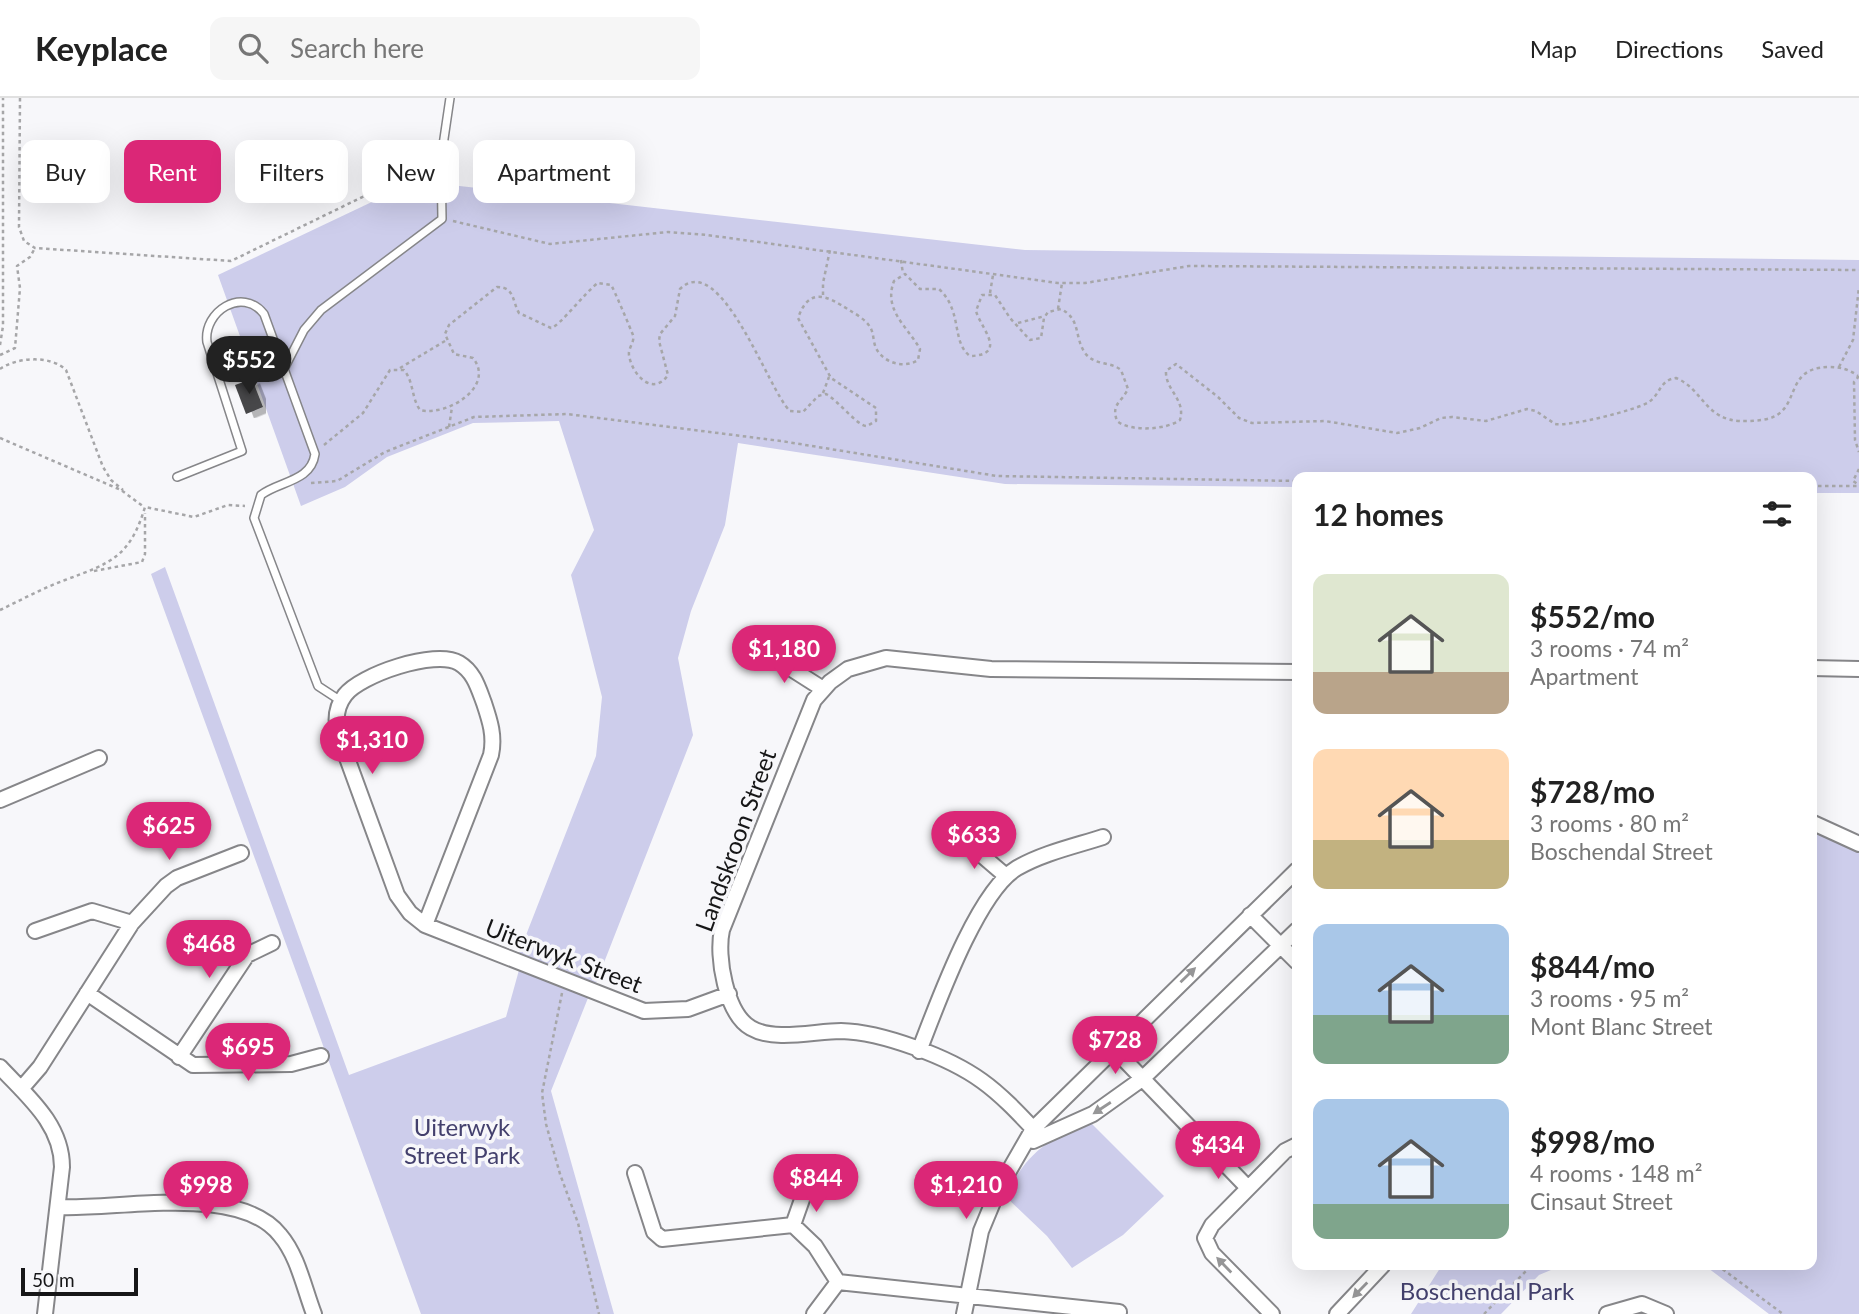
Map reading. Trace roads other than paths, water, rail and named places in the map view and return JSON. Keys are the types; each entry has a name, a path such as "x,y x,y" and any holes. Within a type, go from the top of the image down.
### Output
{"street":[{"path":"765,652 823,689"},
{"path":"341,701 360,682 434,657 459,663 477,684 492,728 491,755 425,925"},
{"name":"Landskroon Street","path":"1036,1132 979,1079 919,1051 855,1032 758,1031 737,1015 719,953 722,930 807,713 823,689 848,669 886,658 990,668 1292,672"},
{"path":"1817,668 1859,669"},
{"name":"Uiterwyk Street","path":"341,701 336,719 339,736 397,895 410,913 425,925 645,1011 688,1009 729,994"},
{"path":"0,800 99,758"},
{"path":"1817,825 1859,844"},
{"path":"919,1051 971,930 1006,876 1035,859 1103,836"},
{"path":"964,840 1006,876"},
{"path":"21,1089 40,1067 132,923 166,886 177,877 241,853"},
{"path":"964,1314 981,1231 1006,1175 1024,1147 1113,1048 1292,875"},
{"path":"35,931 92,911 132,923"},
{"path":"1250,915 1292,957"},
{"path":"1036,1132 1093,1114 1142,1079 1292,935"},
{"path":"179,1057 247,955 272,943"},
{"path":"87,993 193,1065 291,1064 321,1056"},
{"path":"1113,1048 1248,1188"},
{"path":"0,1067 47,1118 58,1139 62,1167 45,1314"},
{"path":"1272,1314 1212,1252 1205,1238 1212,1225 1285,1151 1292,1148"},
{"path":"635,1172 654,1232 662,1239 793,1225"},
{"path":"793,1225 805,1192"},
{"path":"58,1207 214,1203 251,1212 272,1226 286,1243 314,1314"},
{"path":"793,1225 815,1247 838,1282"},
{"path":"1337,1314 1378,1270"},
{"path":"838,1282 1121,1313"},
{"path":"814,1314 838,1282"},
{"path":"1607,1314 1642,1304 1666,1314"}],"lane":[{"path":"285,366 304,330 321,310 442,219 441,159 450,98"},
{"path":"177,477 238,454 243,448 207,342 207,329 219,310 240,302 259,308 285,366 315,454 309,470 266,492 255,507 254,518 318,686 341,701"}],"park label":[{"name":"Uiterwyk Street Park","path":"462,1140"},
{"name":"Boschendal Park","path":"1487,1290"}]}
